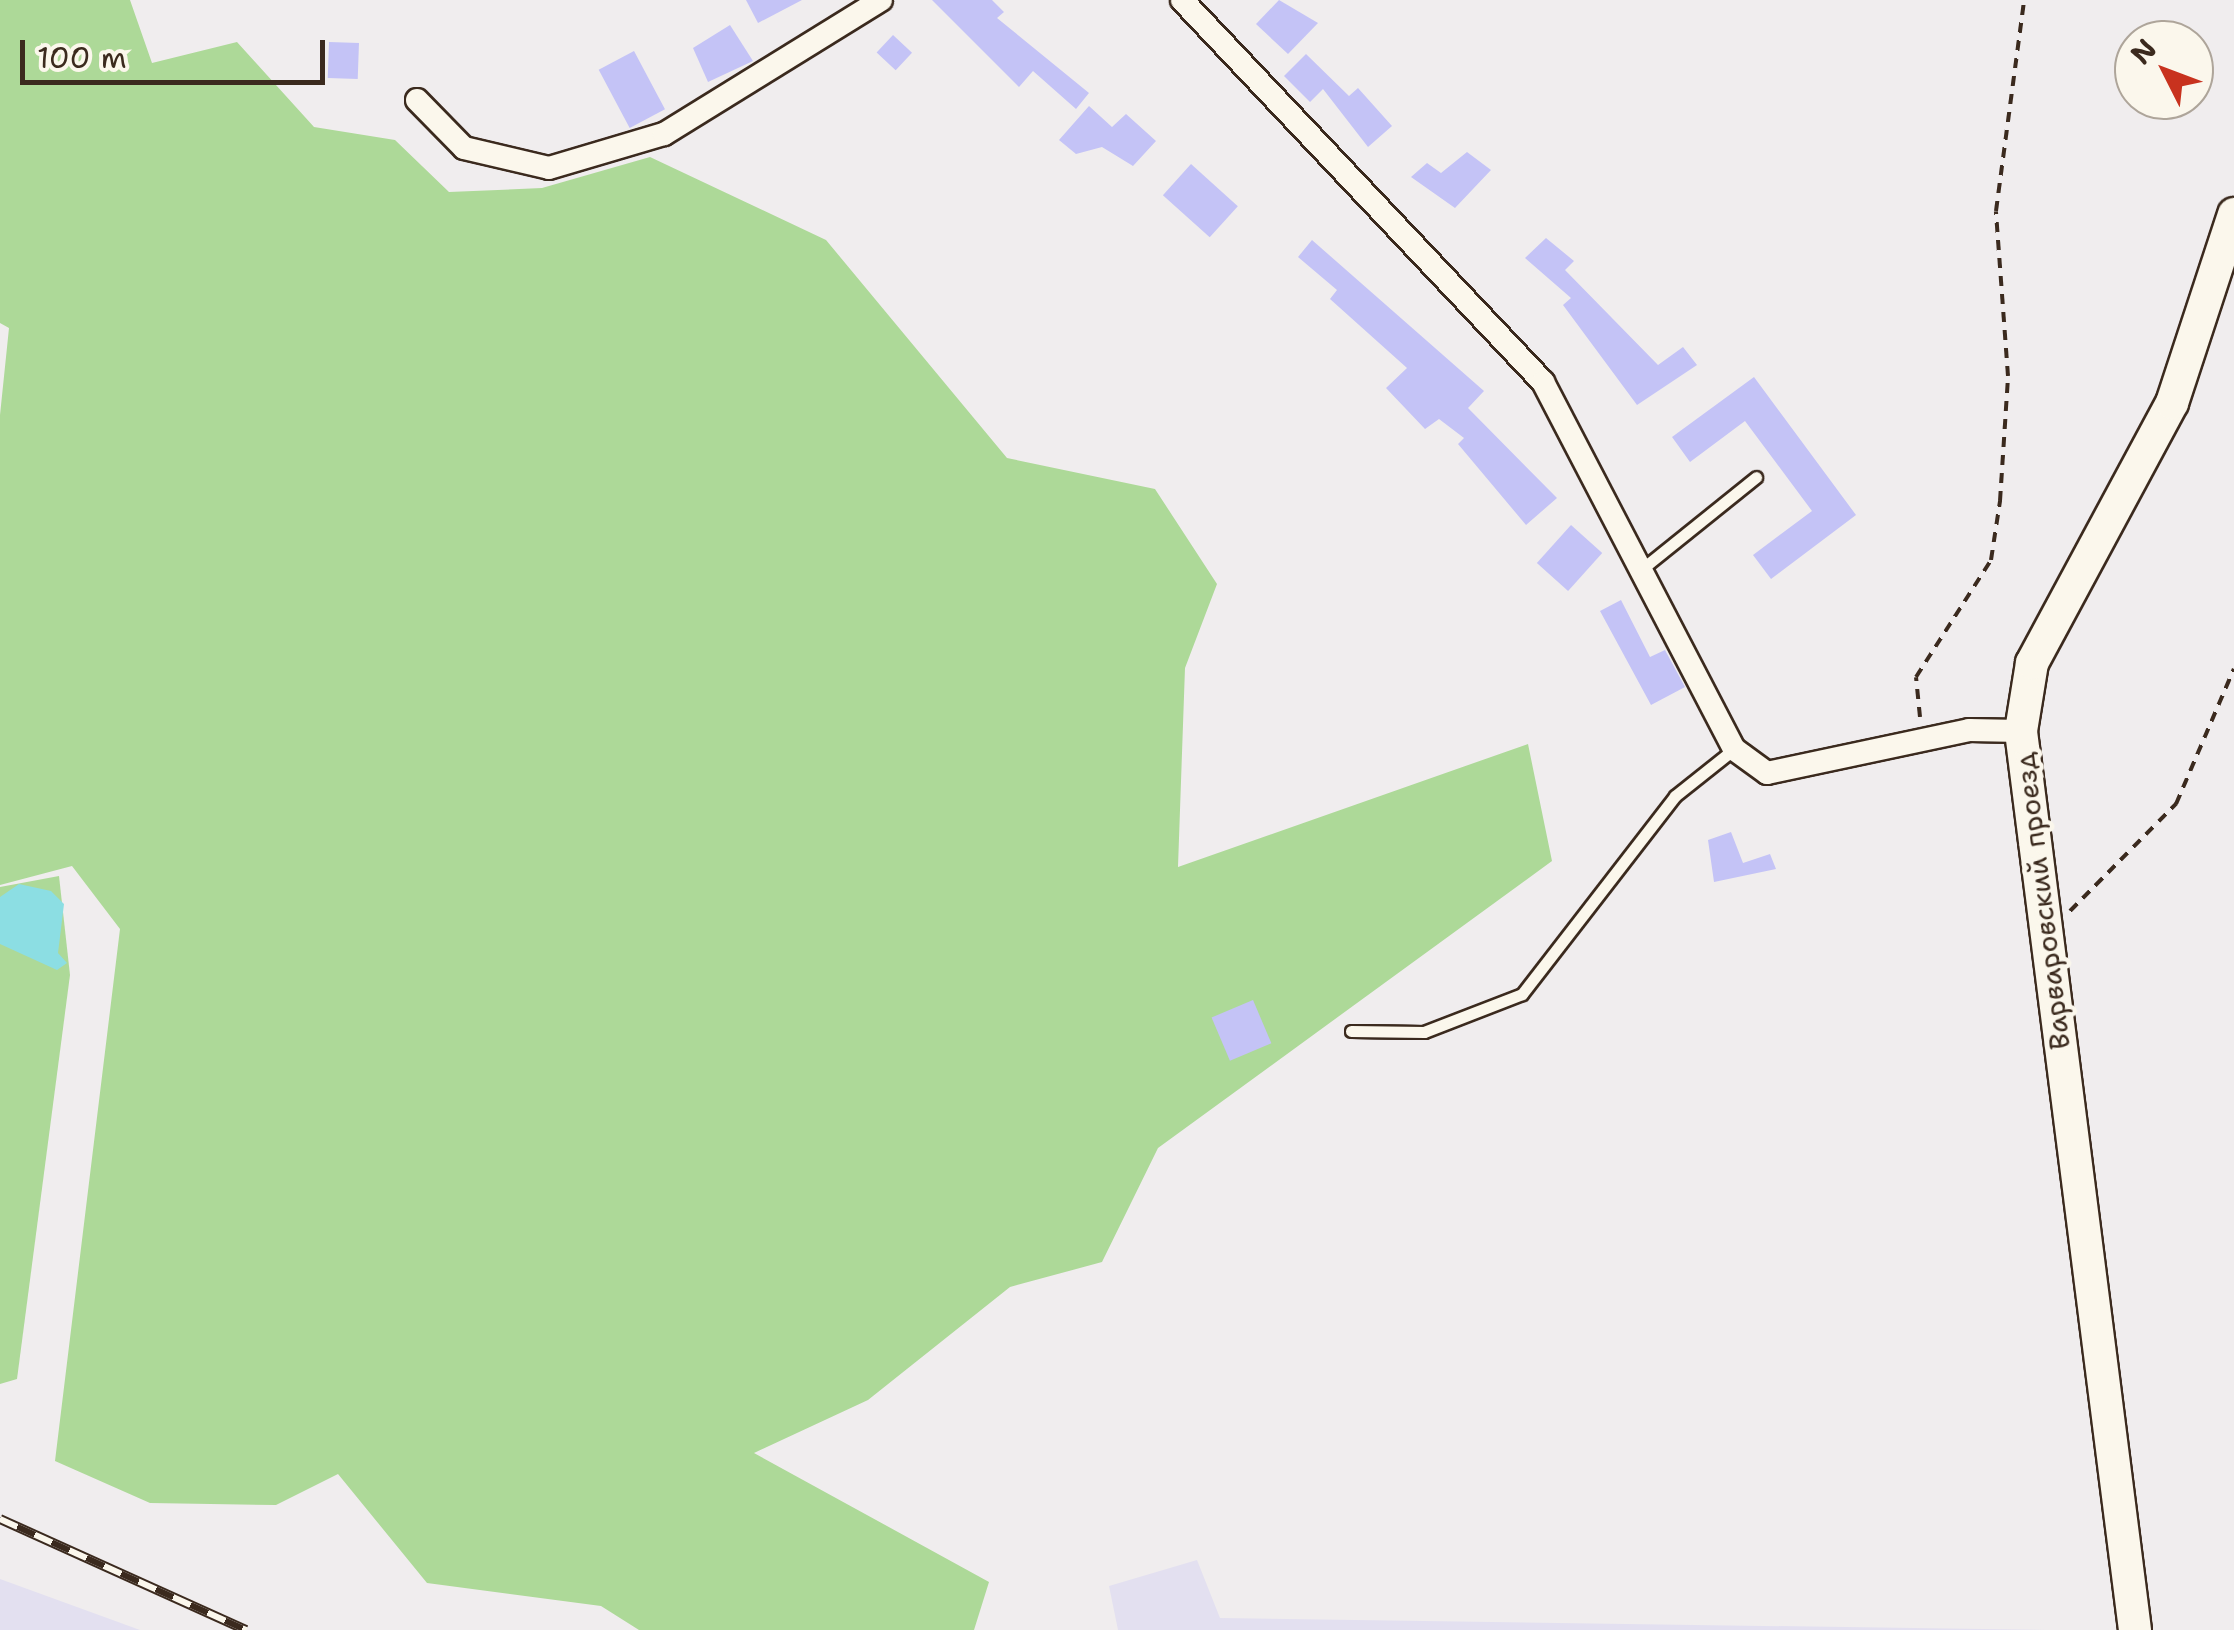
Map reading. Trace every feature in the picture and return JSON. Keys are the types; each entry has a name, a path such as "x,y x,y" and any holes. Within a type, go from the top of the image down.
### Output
{"street":[{"path":"417,100 464,148 549,168 664,134 880,0"},
{"path":"1182,0 1543,382 1734,749 1767,772 1922,742 2022,731"},
{"name":"Варваровский проезд","path":"2135,1630 2022,731 2032,662 2172,403 2234,214"}],"lane":[{"path":"1643,568 1756,477"},
{"path":"1351,1032 1424,1032 1522,994 1674,796 1734,749"}],"path":[{"path":"1922,742 1916,677 1991,560 2000,501 2008,376 1996,212 2024,0"},
{"path":"2046,936 2176,804 2234,668"}],"shaded area":[{"path":"1197,1560 1220,1618 2046,1630 1118,1630 1109,1586"},
{"path":"0,1579 140,1630 0,1630"}],"green space":[{"path":"0,0 130,0 152,63 237,42 314,127 395,140 449,192 542,188 650,157 826,240 1007,458 1155,489 1217,584 1185,668 1178,867 1528,744 1552,861 1158,1148 1102,1262 1010,1287 868,1400 754,1453 989,1582 974,1630 639,1630 601,1606 427,1583 338,1474 276,1505 150,1503 55,1461 120,929 72,866 0,885 0,415 9,328 0,323"},
{"path":"59,876 70,975 17,1379 0,1384 0,887"}],"water":[{"path":"19,884 51,891 64,904 58,953 67,963 57,970 0,944 0,897"}],"building":[{"path":"746,0 802,0 758,23"},
{"path":"932,0 992,0 1004,12 997,18 1089,93 1076,109 1033,71 1019,87"},
{"path":"1279,0 1318,23 1288,54 1256,24"},
{"path":"730,25 753,61 708,82 693,48"},
{"path":"893,35 912,53 896,70 877,53"},
{"path":"329,42 359,43 358,79 328,78"},
{"path":"634,51 665,109 630,128 599,70"},
{"path":"1306,54 1349,96 1358,88 1392,126 1368,147 1323,89 1310,102 1284,76"},
{"path":"1089,106 1112,127 1126,114 1156,141 1133,166 1102,147 1076,154 1059,140"},
{"path":"1467,152 1491,170 1455,208 1411,177 1427,163 1441,173"},
{"path":"1191,164 1238,206 1210,237 1163,195"},
{"path":"1546,238 1574,261 1565,270 1658,365 1683,347 1697,365 1637,405 1563,305 1571,298 1525,258"},
{"path":"1312,240 1484,391 1468,408 1557,498 1526,525 1458,444 1464,438 1439,419 1425,429 1386,388 1407,368 1330,299 1337,290 1298,257"},
{"path":"1754,377 1856,515 1771,579 1753,555 1812,511 1745,421 1690,462 1672,437"},
{"path":"1571,525 1602,553 1568,591 1537,563"},
{"path":"1621,600 1650,657 1665,650 1685,687 1651,705 1600,611"},
{"path":"1731,832 1743,863 1770,854 1776,869 1714,882 1708,840"},
{"path":"1253,1000 1271,1043 1230,1061 1212,1018"}],"railway":[{"path":"0,1519 246,1630"}]}
